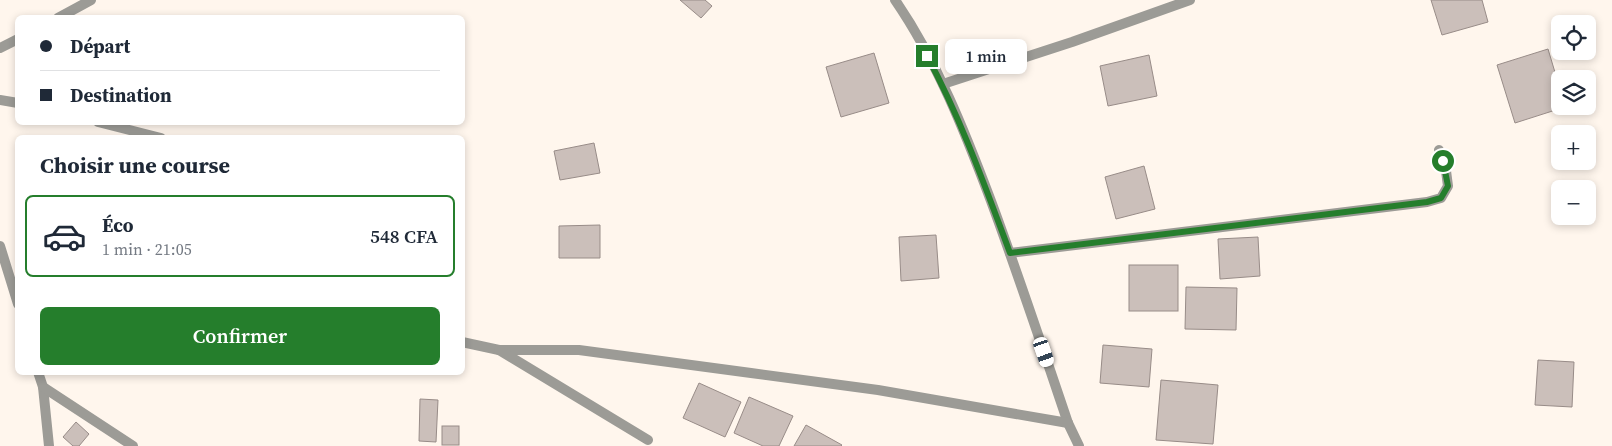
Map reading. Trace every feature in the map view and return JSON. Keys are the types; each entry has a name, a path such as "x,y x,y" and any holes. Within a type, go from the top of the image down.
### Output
{"street":[{"path":"64,15 91,0"},
{"path":"895,0 943,84 976,163 1010,253 1068,423 1078,446"},
{"path":"943,84 1072,42 1190,0"},
{"path":"0,48 15,40"},
{"path":"0,100 15,102"},
{"path":"110,125 149,135"},
{"path":"1010,253 1427,202 1441,198 1448,186 1446,171 1439,150"},
{"path":"0,246 15,294"},
{"path":"465,343 499,350 579,350 878,390 1068,423"},
{"path":"499,350 648,440"},
{"path":"39,375 43,387 49,446"},
{"path":"43,387 133,446"}],"building":[{"path":"680,0 705,0 712,6 701,18"},
{"path":"1431,0 1482,0 1488,22 1442,35"},
{"path":"1548,49 1554,70 1551,70 1551,111 1515,123 1497,65"},
{"path":"874,53 889,103 841,117 826,67"},
{"path":"1149,55 1157,96 1108,106 1100,66"},
{"path":"594,143 600,173 560,180 554,151"},
{"path":"1144,166 1155,209 1116,219 1105,177"},
{"path":"600,225 600,258 559,258 559,226"},
{"path":"936,235 939,278 901,281 899,237"},
{"path":"1258,237 1260,276 1220,279 1218,239"},
{"path":"1129,265 1178,265 1178,311 1129,311"},
{"path":"1186,287 1237,288 1236,330 1185,329"},
{"path":"1103,345 1152,349 1149,387 1100,383"},
{"path":"1538,360 1574,362 1572,407 1535,405"},
{"path":"1161,380 1218,385 1213,444 1156,440"},
{"path":"699,383 741,402 725,437 683,418"},
{"path":"749,397 793,416 779,446 763,446 734,433"},
{"path":"420,399 438,400 436,442 419,441"},
{"path":"76,422 89,434 79,446 73,446 63,437"},
{"path":"806,425 842,445 794,446"},
{"path":"442,426 459,426 459,445 442,445"}],"route":[{"path":"927,56 943,84 960,122 1010,253 1427,202 1441,198 1448,186 1443,161"}]}
